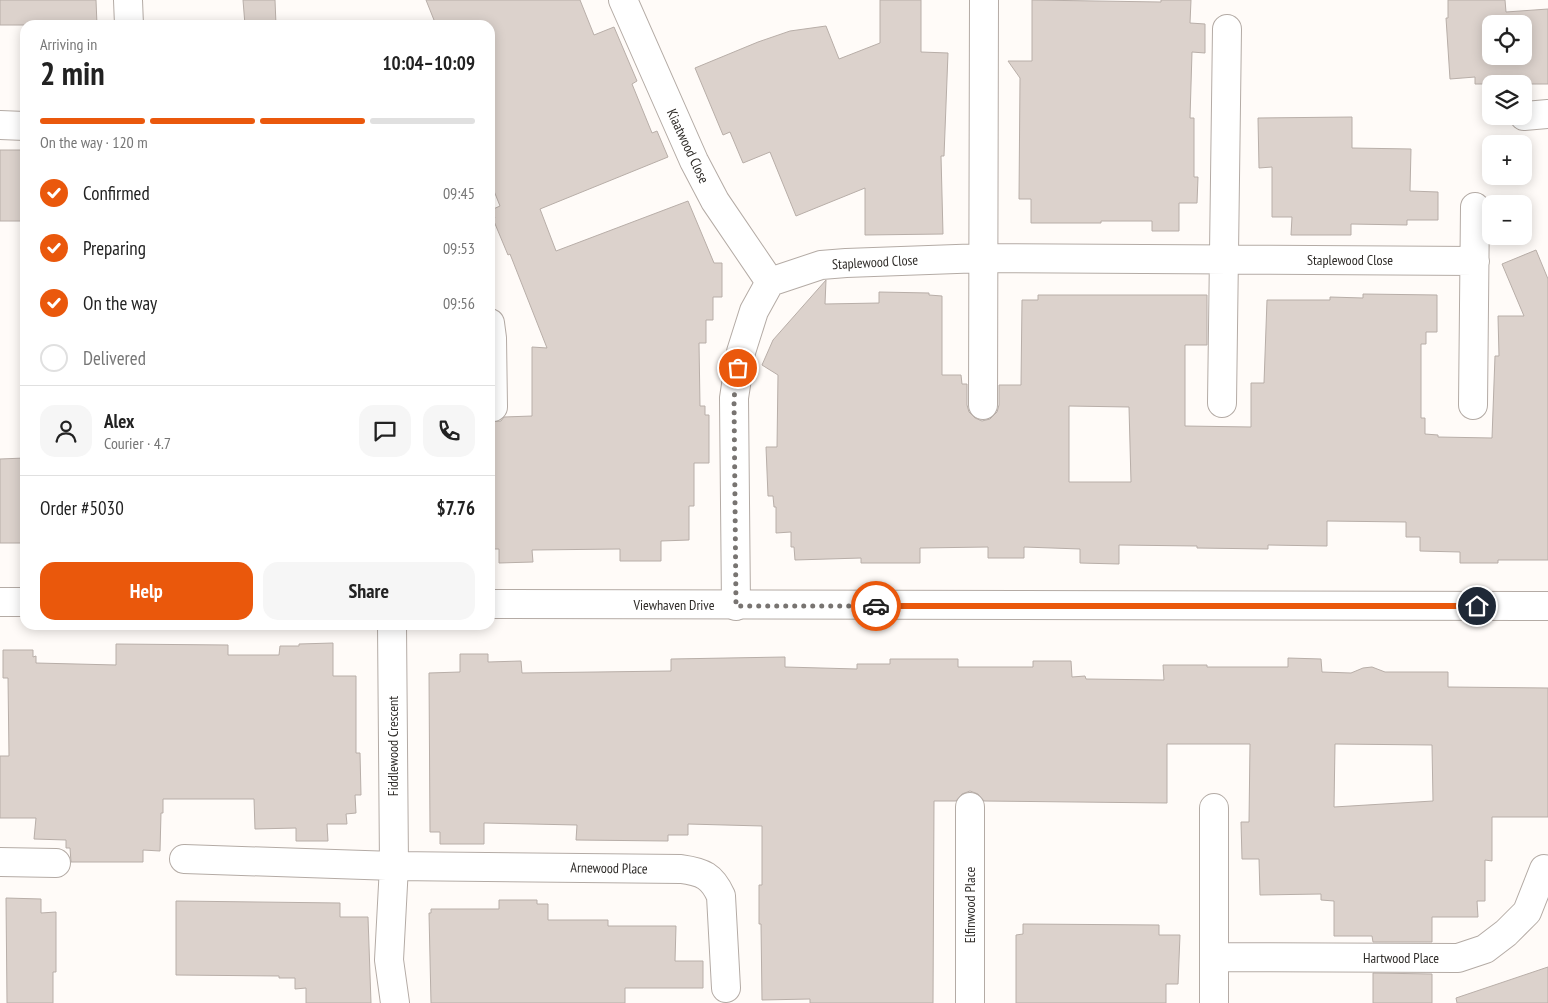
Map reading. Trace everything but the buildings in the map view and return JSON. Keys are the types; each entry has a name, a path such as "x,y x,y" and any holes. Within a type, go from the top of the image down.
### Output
{"street":[{"path":"128,0 129,20"},
{"name":"Kiaatwood Close","path":"622,0 694,161 715,201 770,282"},
{"path":"983,405 984,0"},
{"path":"1222,403 1227,29"},
{"path":"1532,115 1548,114"},
{"path":"0,125 20,126"},
{"path":"1473,405 1475,206"},
{"name":"Staplewood Close","path":"770,282 821,265 846,262 984,258 1475,261"},
{"path":"736,606 734,398 740,352 754,311 770,282"},
{"path":"0,602 20,602"},
{"name":"Viewhaven Drive","path":"495,604 736,606 1548,606"},
{"name":"Fiddlewood Crescent","path":"392,630 394,866 389,960 395,1003"},
{"name":"Elfinwood Place","path":"970,807 970,1003"},
{"path":"1214,808 1214,1003"},
{"path":"184,859 394,866"},
{"path":"0,862 56,863"},
{"name":"Arnewood Place","path":"394,866 682,869 706,875 715,884 721,896 726,988"},
{"name":"Hartwood Place","path":"1214,957 1458,958 1485,949 1506,933 1527,912 1544,869"}],"way so far":[{"path":"738,368 734,398 736,606 876,606"}],"route":[{"path":"876,606 1477,606"}]}
